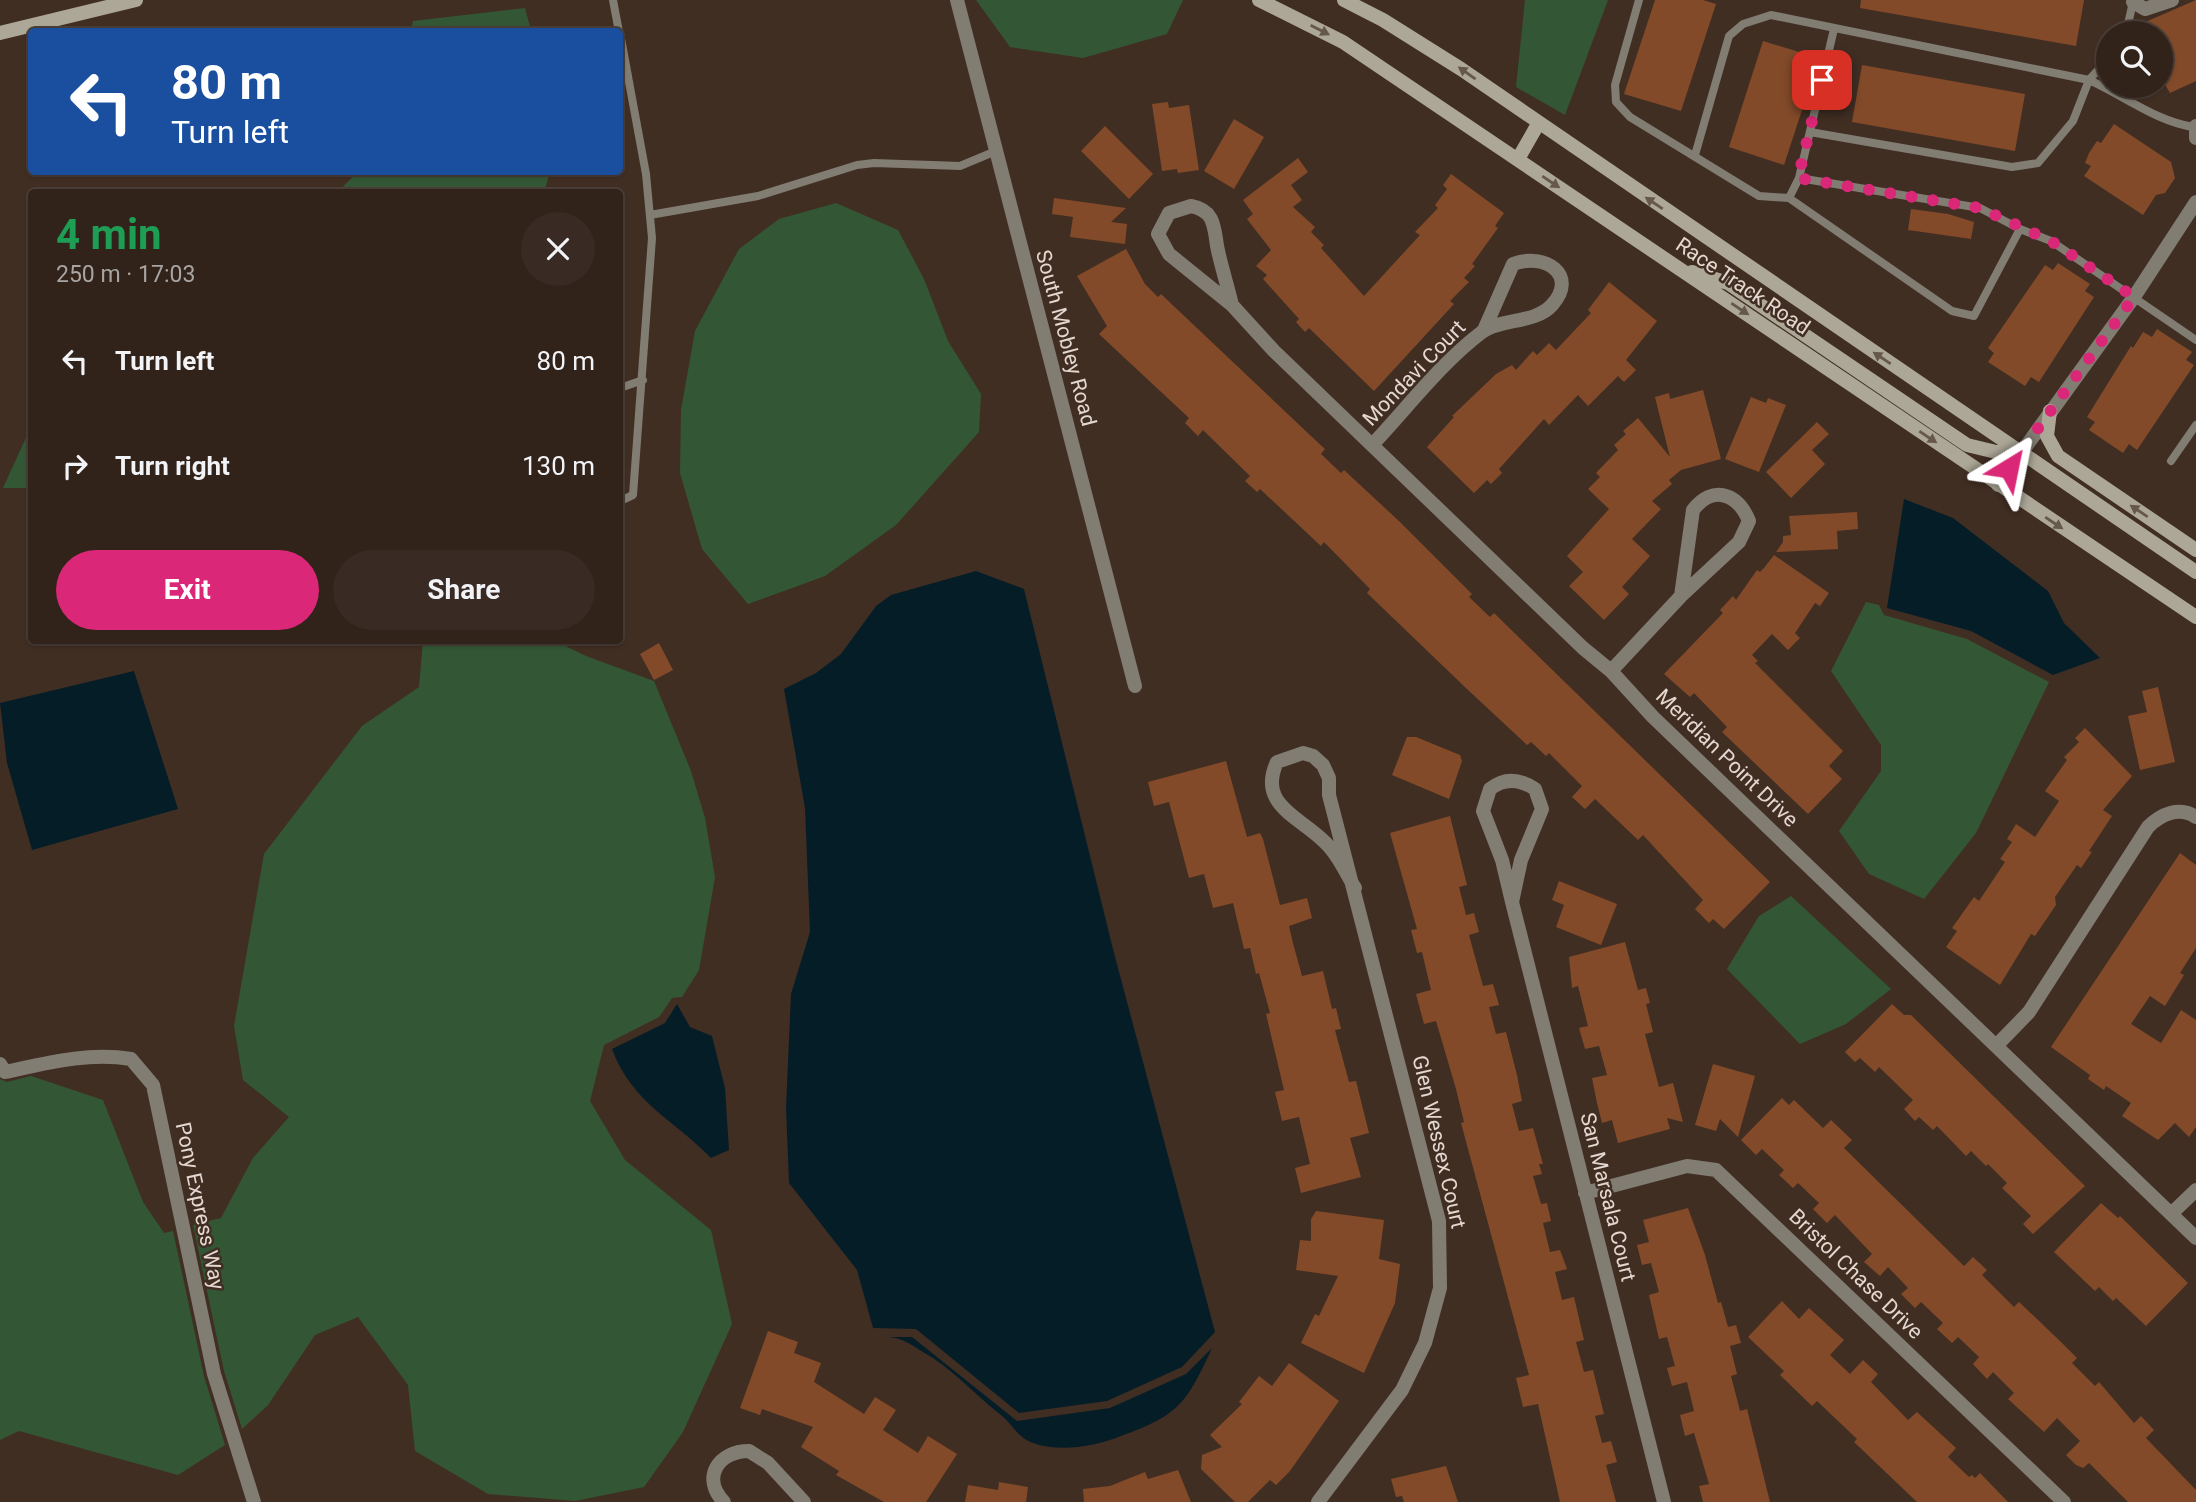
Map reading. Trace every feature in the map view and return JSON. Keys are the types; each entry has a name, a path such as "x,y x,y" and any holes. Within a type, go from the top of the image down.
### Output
{"main road":[{"path":"0,33 136,0"},
{"name":"Race Track Road","path":"1259,0 1343,42 2196,617"},
{"name":"Race Track Road","path":"1344,0 1383,20 1461,69 2196,572"},
{"path":"1518,159 1538,124"},
{"path":"1681,269 1728,283 1967,445 1996,452 2020,452"},
{"path":"2050,411 2047,436 2058,456 2196,550"}],"street":[{"name":"South Mobley Road","path":"957,0 1135,686"},
{"path":"2132,1 2146,9 2172,0"},
{"path":"1998,485 2134,297 2196,202"},
{"name":"Meridian Point Drive","path":"1232,305 1217,251 1216,226 1209,214 1191,206 1169,213 1158,234 1162,246 1232,305 1274,351 1583,648 1611,671 1663,727 2196,1238"},
{"name":"Mondavi Court","path":"1373,444 1437,374 1484,330 1513,264 1535,258 1552,266 1561,284 1560,293 1550,308 1484,330"},
{"path":"1611,671 1681,596 1738,542 1749,521 1738,501 1724,495 1711,496 1701,500 1693,510 1681,596"},
{"name":"Glen Wessex Court","path":"1318,1502 1402,1391 1425,1343 1440,1276 1439,1221 1355,888 1329,795 1329,778 1323,765 1313,756 1303,753 1277,762 1271,776 1277,802 1311,827 1332,849 1355,888"},
{"name":"San Marsala Court","path":"1512,902 1521,860 1542,809 1535,789 1519,781 1506,781 1490,789 1483,811 1502,860 1512,902 1585,1193 1664,1502"},
{"path":"1996,1046 2029,1012 2148,827 2157,818 2170,813 2188,811 2196,817"},
{"name":"Pony Express Way","path":"0,1064 5,1072 60,1059 111,1055 131,1059 153,1086 214,1374 254,1502"},
{"name":"Bristol Chase Drive","path":"1585,1193 1687,1166 1716,1170 2064,1502"},
{"path":"2171,1214 2196,1189"},
{"path":"724,1502 714,1485 718,1464 727,1454 749,1451 768,1463 804,1502"}],"lane":[{"path":"613,0 618,28"},
{"path":"1639,0 1615,85 1616,102 1630,117 1759,196 1789,198 1952,311 1973,316 2020,229"},
{"path":"2128,21 2132,1"},
{"path":"1695,155 1729,36 1743,24 1771,15 2089,80 2127,97 2170,124 2195,130"},
{"path":"1789,198 1798,178 1834,29"},
{"path":"623,53 646,174 652,270 634,495 623,500"},
{"path":"1810,132 2012,167 2038,163 2073,121 2089,80 2096,72"},
{"path":"650,215 758,196 857,165 874,163 960,166 996,151"},
{"path":"1798,178 1980,208 2020,229 2051,241 2196,340"},
{"path":"623,386 643,380"},
{"path":"2171,461 2196,425"}],"green space":[{"path":"976,0 1183,0 1167,34 1083,58 1010,47"},
{"path":"1525,0 1608,0 1565,115 1516,87"},
{"path":"525,8 530,28 412,28 413,21"},
{"path":"354,175 549,175 545,189 341,189"},
{"path":"836,203 898,230 924,279 948,341 981,394 979,432 896,525 825,576 748,604 702,549 680,473 681,410 695,331 739,249 779,219"},
{"path":"28,433 28,488 3,488"},
{"path":"1866,602 1879,605 1884,615 1967,639 2049,682 1976,833 1924,899 1869,874 1839,831 1881,771 1881,745 1831,671"},
{"path":"423,644 561,644 654,681 691,771 705,818 715,877 699,970 682,997 672,998 659,1017 604,1045 590,1101 625,1160 711,1230 732,1324 683,1432 644,1487 575,1501 488,1494 415,1451 408,1385 358,1317 315,1335 268,1405 242,1429 224,1371 193,1225 221,1218 253,1158 289,1117 243,1080 234,1026 264,854 362,726 419,687"},
{"path":"1791,896 1891,989 1846,1024 1800,1044 1727,969 1759,916"},
{"path":"31,1076 103,1100 143,1202 164,1233 173,1231 204,1376 225,1445 178,1475 19,1431 0,1440 0,1079 7,1082"}],"water":[{"path":"1904,499 1953,518 2048,591 2064,623 2100,658 2053,675 1971,631 1887,608"},
{"path":"976,571 1024,589 1114,953 1215,1332 1182,1367 1107,1401 1019,1413 916,1329 873,1328 857,1270 789,1183 786,1108 791,994 810,932 805,808 784,689 816,673 841,654 876,606 891,595"},
{"path":"134,671 178,809 32,850 7,763 0,703"},
{"path":"677,1004 690,1027 712,1036 725,1088 729,1150 711,1158 642,1097 620,1068 612,1049 665,1023"},
{"path":"889,1337 912,1337 1017,1421 1110,1408 1186,1374 1212,1348 1188,1394 1157,1421 1111,1440 1078,1447 1055,1448 1023,1438 1001,1415 934,1358 907,1342"}],"building":[{"path":"1655,0 1703,0 1716,4 1681,111 1624,94"},
{"path":"1861,0 2084,0 2076,46 1860,8"},
{"path":"2196,0 2196,81 2173,92 2173,21 2148,21"},
{"path":"1763,41 1819,58 1784,165 1729,147"},
{"path":"1862,65 2025,94 2015,151 1852,122"},
{"path":"1168,102 1169,108 1189,105 1199,170 1178,173 1177,169 1162,171 1152,104"},
{"path":"1234,119 1264,137 1234,189 1204,171"},
{"path":"2114,124 2171,162 2175,178 2165,193 2156,195 2143,215 2084,176 2091,166 2085,163 2089,153 2097,141 2101,143"},
{"path":"1105,126 1153,174 1129,199 1081,151"},
{"path":"1298,158 1308,172 1291,185 1302,200 1293,207 1315,227 1311,232 1324,245 1321,248 1364,296 1420,235 1415,232 1438,208 1435,205 1447,189 1443,185 1451,174 1504,213 1495,226 1498,228 1472,264 1475,266 1464,278 1469,282 1450,301 1454,304 1374,391 1309,328 1305,332 1296,322 1299,319 1263,279 1267,275 1256,266 1271,250 1247,219 1253,214 1243,200"},
{"path":"1054,198 1126,208 1111,222 1127,224 1125,244 1070,237 1073,217 1052,214"},
{"path":"1911,209 1948,214 1974,222 1971,239 1908,230"},
{"path":"1126,249 1145,284 1158,297 1161,294 1325,449 1321,454 1341,473 1344,470 1400,522 1472,594 1469,597 1490,617 1494,613 1770,882 1724,929 1713,919 1709,923 1695,909 1703,900 1643,835 1638,840 1595,799 1585,809 1572,797 1582,786 1549,753 1546,756 1531,742 1527,745 1367,593 1370,589 1324,542 1321,546 1260,489 1257,492 1245,481 1250,476 1203,430 1198,436 1185,423 1189,418 1099,334 1107,326 1077,276"},
{"path":"2058,263 2090,284 2085,291 2094,297 2039,382 2031,377 2025,386 1988,362 1994,353 1988,348 2045,265 2053,270"},
{"path":"1609,282 1657,321 1626,360 1636,370 1624,382 1618,376 1588,406 1578,395 1549,425 1544,419 1499,469 1502,473 1491,484 1487,480 1474,493 1427,447 1454,417 1452,416 1496,374 1512,365 1516,370 1533,351 1537,355 1549,343 1556,350 1591,313 1588,310"},
{"path":"2157,329 2192,352 2186,360 2194,365 2137,450 2129,444 2123,453 2089,430 2095,422 2087,417 2131,346 2133,348 2143,332 2152,337"},
{"path":"1703,390 1721,459 1681,470 1669,480 1672,484 1652,501 1661,509 1632,539 1650,556 1622,587 1629,594 1604,620 1569,586 1583,572 1567,556 1609,509 1588,489 1600,477 1596,473 1618,450 1614,445 1626,434 1623,431 1638,418 1670,457 1655,397 1669,393 1670,399"},
{"path":"1751,397 1766,403 1768,398 1786,405 1759,472 1725,459"},
{"path":"1817,422 1829,434 1812,450 1825,464 1791,498 1766,472"},
{"path":"1857,512 1858,529 1837,531 1838,549 1776,552 1783,542 1783,536 1791,535 1789,516"},
{"path":"1774,555 1829,593 1820,606 1815,603 1795,633 1800,638 1788,650 1772,634 1752,655 1758,661 1755,663 1843,751 1829,766 1842,779 1808,814 1722,732 1727,727 1694,693 1690,697 1664,674 1723,613 1720,610 1733,596 1736,600 1757,570 1760,572"},
{"path":"659,643 673,670 654,680 640,654"},
{"path":"2158,687 2175,762 2140,770 2128,716 2147,712 2142,691"},
{"path":"2085,728 2132,776 2103,810 2112,816 2089,851 2092,852 2081,868 2077,865 2055,897 2056,905 2035,936 2031,934 2000,985 1946,947 1957,931 1952,928 1974,897 1979,901 2005,862 2000,859 2012,842 2007,839 2016,824 2035,837 2059,801 2045,791 2067,760 2064,757 2079,742 2075,738"},
{"path":"1407,737 1416,737 1460,755 1462,761 1449,799 1392,775"},
{"path":"1226,761 1247,837 1260,833 1263,839 1280,905 1307,898 1312,918 1289,926 1293,943 1302,976 1323,971 1332,1009 1336,1008 1341,1029 1335,1030 1349,1082 1356,1081 1369,1133 1350,1138 1361,1177 1301,1193 1295,1168 1310,1164 1299,1117 1282,1121 1275,1092 1284,1090 1266,1014 1270,1013 1250,948 1244,949 1233,903 1213,908 1204,874 1189,878 1169,802 1154,806 1148,782"},
{"path":"1450,816 1467,885 1459,887 1466,915 1474,913 1479,932 1469,935 1483,986 1493,984 1499,1005 1489,1007 1496,1034 1506,1032 1517,1075 1522,1101 1512,1104 1519,1131 1533,1128 1543,1164 1539,1164 1542,1174 1533,1176 1541,1204 1547,1203 1551,1221 1543,1223 1550,1252 1560,1250 1567,1269 1555,1272 1562,1300 1574,1297 1584,1340 1576,1342 1584,1372 1593,1370 1604,1414 1595,1416 1602,1443 1611,1441 1617,1462 1606,1465 1616,1502 1560,1502 1538,1404 1523,1407 1516,1378 1529,1375 1461,1123 1464,1122 1456,1089 1436,1021 1424,1024 1416,994 1431,990 1422,952 1417,953 1411,930 1417,929 1390,833"},
{"path":"2180,853 2196,865 2196,948 2180,973 2184,975 2165,1006 2150,996 2131,1024 2161,1043 2181,1010 2196,1020 2196,1127 2189,1137 2175,1123 2158,1140 2122,1116 2131,1103 2106,1086 2104,1090 2088,1079 2090,1075 2051,1047"},
{"path":"1559,881 1617,904 1601,945 1556,927 1564,905 1552,900"},
{"path":"1625,942 1638,990 1646,988 1650,1003 1646,1004 1653,1032 1645,1034 1659,1087 1673,1083 1683,1122 1667,1118 1670,1129 1618,1143 1612,1120 1602,1123 1592,1078 1607,1075 1599,1046 1585,1049 1579,1028 1588,1026 1578,986 1572,988 1569,957"},
{"path":"1892,1004 1904,1015 1911,1015 2085,1186 2033,1234 2023,1224 2031,1216 2002,1188 2007,1183 1988,1164 1986,1166 1971,1151 1966,1156 1937,1126 1933,1130 1919,1117 1915,1121 1904,1109 1913,1100 1879,1067 1875,1072 1860,1058 1855,1062 1845,1052"},
{"path":"1713,1064 1755,1076 1738,1137 1720,1119 1716,1131 1695,1125"},
{"path":"1782,1098 1789,1105 1794,1100 1823,1128 1831,1120 1852,1140 1844,1148 1964,1266 1973,1257 1987,1270 1982,1275 2014,1307 2019,1302 2060,1341 2077,1358 2072,1363 2095,1386 2099,1382 2134,1423 2141,1416 2154,1430 2146,1438 2196,1490 2196,1502 2128,1502 2089,1463 2083,1468 2076,1465 2066,1455 2080,1441 2057,1418 2044,1432 2008,1399 2014,1393 1993,1372 1987,1379 1973,1364 1979,1357 1958,1337 1952,1343 1937,1329 1943,1323 1921,1302 1915,1308 1901,1294 1908,1288 1888,1267 1880,1276 1864,1262 1872,1254 1835,1215 1827,1223 1813,1209 1819,1203 1798,1183 1793,1188 1779,1175 1784,1170 1762,1149 1756,1155 1741,1140"},
{"path":"2101,1203 2118,1218 2120,1216 2188,1283 2146,1326 2116,1298 2113,1301 2099,1287 2095,1291 2054,1252"},
{"path":"1688,1208 1718,1303 1721,1302 1728,1327 1736,1325 1741,1343 1730,1346 1737,1374 1731,1376 1740,1411 1747,1409 1770,1502 1703,1502 1699,1486 1709,1484 1694,1433 1685,1436 1680,1415 1694,1411 1687,1382 1672,1386 1667,1368 1675,1366 1667,1337 1659,1339 1649,1295 1659,1292 1651,1263 1642,1265 1637,1245 1649,1242 1643,1220"},
{"path":"1316,1211 1384,1220 1379,1259 1400,1264 1395,1303 1364,1373 1301,1343 1315,1314 1319,1316 1338,1276 1296,1270 1300,1240 1311,1241 1311,1219"},
{"path":"1782,1301 1799,1319 1809,1308 1844,1340 1830,1355 1850,1374 1863,1360 1878,1374 1871,1382 1908,1420 1917,1412 1956,1448 1948,1457 1969,1477 1972,1475 1975,1478 1980,1473 2008,1502 1917,1502 1854,1442 1857,1439 1817,1401 1812,1406 1780,1375 1784,1371 1748,1337"},
{"path":"768,1331 798,1342 794,1353 821,1363 814,1382 864,1414 875,1397 896,1410 883,1430 918,1453 928,1436 957,1454 926,1502 884,1502 836,1475 839,1471 801,1447 813,1427 762,1409 760,1415 740,1408"},
{"path":"1289,1363 1339,1401 1290,1471 1276,1485 1270,1480 1248,1502 1235,1502 1201,1469 1202,1455 1222,1447 1210,1435 1242,1404 1239,1402 1259,1376 1272,1386"},
{"path":"1446,1466 1458,1502 1404,1502 1402,1496 1396,1497 1391,1479"},
{"path":"1178,1470 1191,1502 1084,1502 1083,1489 1110,1486 1145,1472 1148,1479"},
{"path":"999,1482 1028,1487 1026,1502 965,1502 968,1485 998,1490"}],"route":[{"path":"1822,80 1798,178 1980,208 2020,229 2051,241 2134,297 2009,468"}]}
